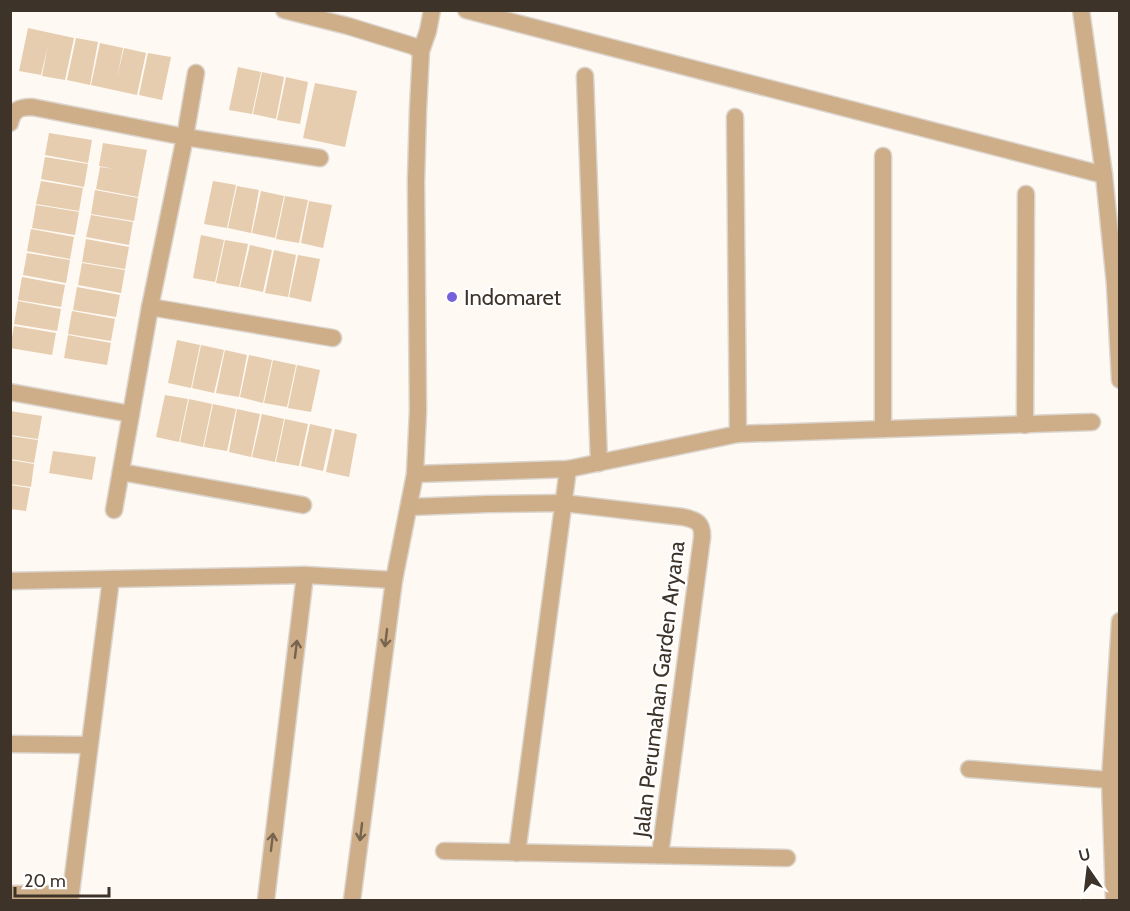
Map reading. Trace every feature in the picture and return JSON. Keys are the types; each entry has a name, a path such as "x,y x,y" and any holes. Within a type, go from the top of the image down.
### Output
{"street":[{"path":"284,10 348,26 413,46 422,51"},
{"path":"466,10 1104,175"},
{"path":"1081,10 1104,175 1115,284 1119,380"},
{"path":"352,900 394,580 415,474 418,411 416,181 422,51 432,11"},
{"path":"114,510 150,307 196,73"},
{"path":"585,76 599,463"},
{"path":"10,123 17,110 32,107 185,137 320,159"},
{"path":"735,117 738,434"},
{"path":"883,156 883,429"},
{"path":"1025,424 1026,195"},
{"path":"150,307 333,338"},
{"path":"10,392 131,414"},
{"path":"415,474 568,469 738,434 1092,422"},
{"path":"517,853 568,469"},
{"path":"121,472 303,505"},
{"name":"Jalan Perumahan Garden Aryana","path":"409,507 564,503 693,519 698,523 702,531 660,855"},
{"path":"10,581 304,575 394,580"},
{"path":"266,900 304,575"},
{"path":"10,894 70,897 111,579"},
{"path":"1114,900 1110,780 1119,621"},
{"path":"10,744 89,745"},
{"path":"969,769 1110,780"},
{"name":"Jalan Perumahan Garden Aryana","path":"444,852 787,858"}],"building":[{"path":"28,28 74,38 65,80 42,76 48,45 41,75 19,71"},
{"path":"76,38 98,42 90,85 67,80"},
{"path":"100,43 123,48 117,78 124,48 146,53 137,95 91,85"},
{"path":"148,53 171,57 162,100 139,95"},
{"path":"238,67 261,72 252,114 229,110"},
{"path":"262,72 284,77 276,119 253,114"},
{"path":"286,77 308,82 300,124 277,120"},
{"path":"315,83 357,91 345,147 303,138"},
{"path":"49,133 92,140 88,163 45,155"},
{"path":"103,143 147,150 138,197 96,189 100,167 115,169 99,166"},
{"path":"45,157 88,164 84,187 41,179"},
{"path":"41,181 83,188 79,211 36,204"},
{"path":"213,181 236,185 227,228 204,224"},
{"path":"237,186 259,190 251,233 228,228"},
{"path":"95,190 138,198 134,221 91,214"},
{"path":"261,191 284,196 275,238 252,233"},
{"path":"285,196 308,200 299,243 276,239"},
{"path":"309,201 332,205 323,248 301,243"},
{"path":"36,205 79,212 75,235 32,228"},
{"path":"91,215 133,222 129,245 86,237"},
{"path":"31,229 74,237 70,259 27,251"},
{"path":"201,235 224,240 215,282 193,278"},
{"path":"86,239 129,247 125,269 82,262"},
{"path":"225,240 248,244 239,287 216,283"},
{"path":"250,245 272,250 263,292 240,287"},
{"path":"274,250 296,255 288,297 265,293"},
{"path":"27,253 70,260 66,283 23,275"},
{"path":"298,255 320,259 311,302 289,297"},
{"path":"82,263 125,270 121,293 78,285"},
{"path":"22,277 65,285 61,307 18,300"},
{"path":"77,287 120,295 116,317 73,310"},
{"path":"18,301 61,309 57,331 14,324"},
{"path":"72,311 115,319 111,341 68,334"},
{"path":"14,326 56,333 52,355 10,348"},
{"path":"68,335 111,343 107,365 64,358"},
{"path":"177,340 200,345 191,388 168,383"},
{"path":"201,345 224,350 214,393 192,388"},
{"path":"225,350 247,355 239,397 216,393"},
{"path":"249,355 272,360 263,403 240,397"},
{"path":"273,360 296,365 287,407 264,403"},
{"path":"297,365 320,370 311,412 288,408"},
{"path":"165,395 188,399 179,442 156,437"},
{"path":"189,399 212,404 203,447 180,442"},
{"path":"213,404 236,409 227,451 204,447"},
{"path":"237,409 260,414 251,457 229,452"},
{"path":"10,411 42,416 38,439 10,435"},
{"path":"262,414 284,419 275,462 252,457"},
{"path":"285,419 308,424 299,466 276,462"},
{"path":"310,424 332,429 323,471 301,466"},
{"path":"335,429 357,434 349,477 326,472"},
{"path":"10,436 38,440 34,463 10,459"},
{"path":"53,451 96,457 92,480 49,473"},
{"path":"10,460 34,464 31,487 10,484"},
{"path":"10,485 30,488 26,511 10,509"}],"place":[{"name":"Indomaret","path":"452,297"}]}
